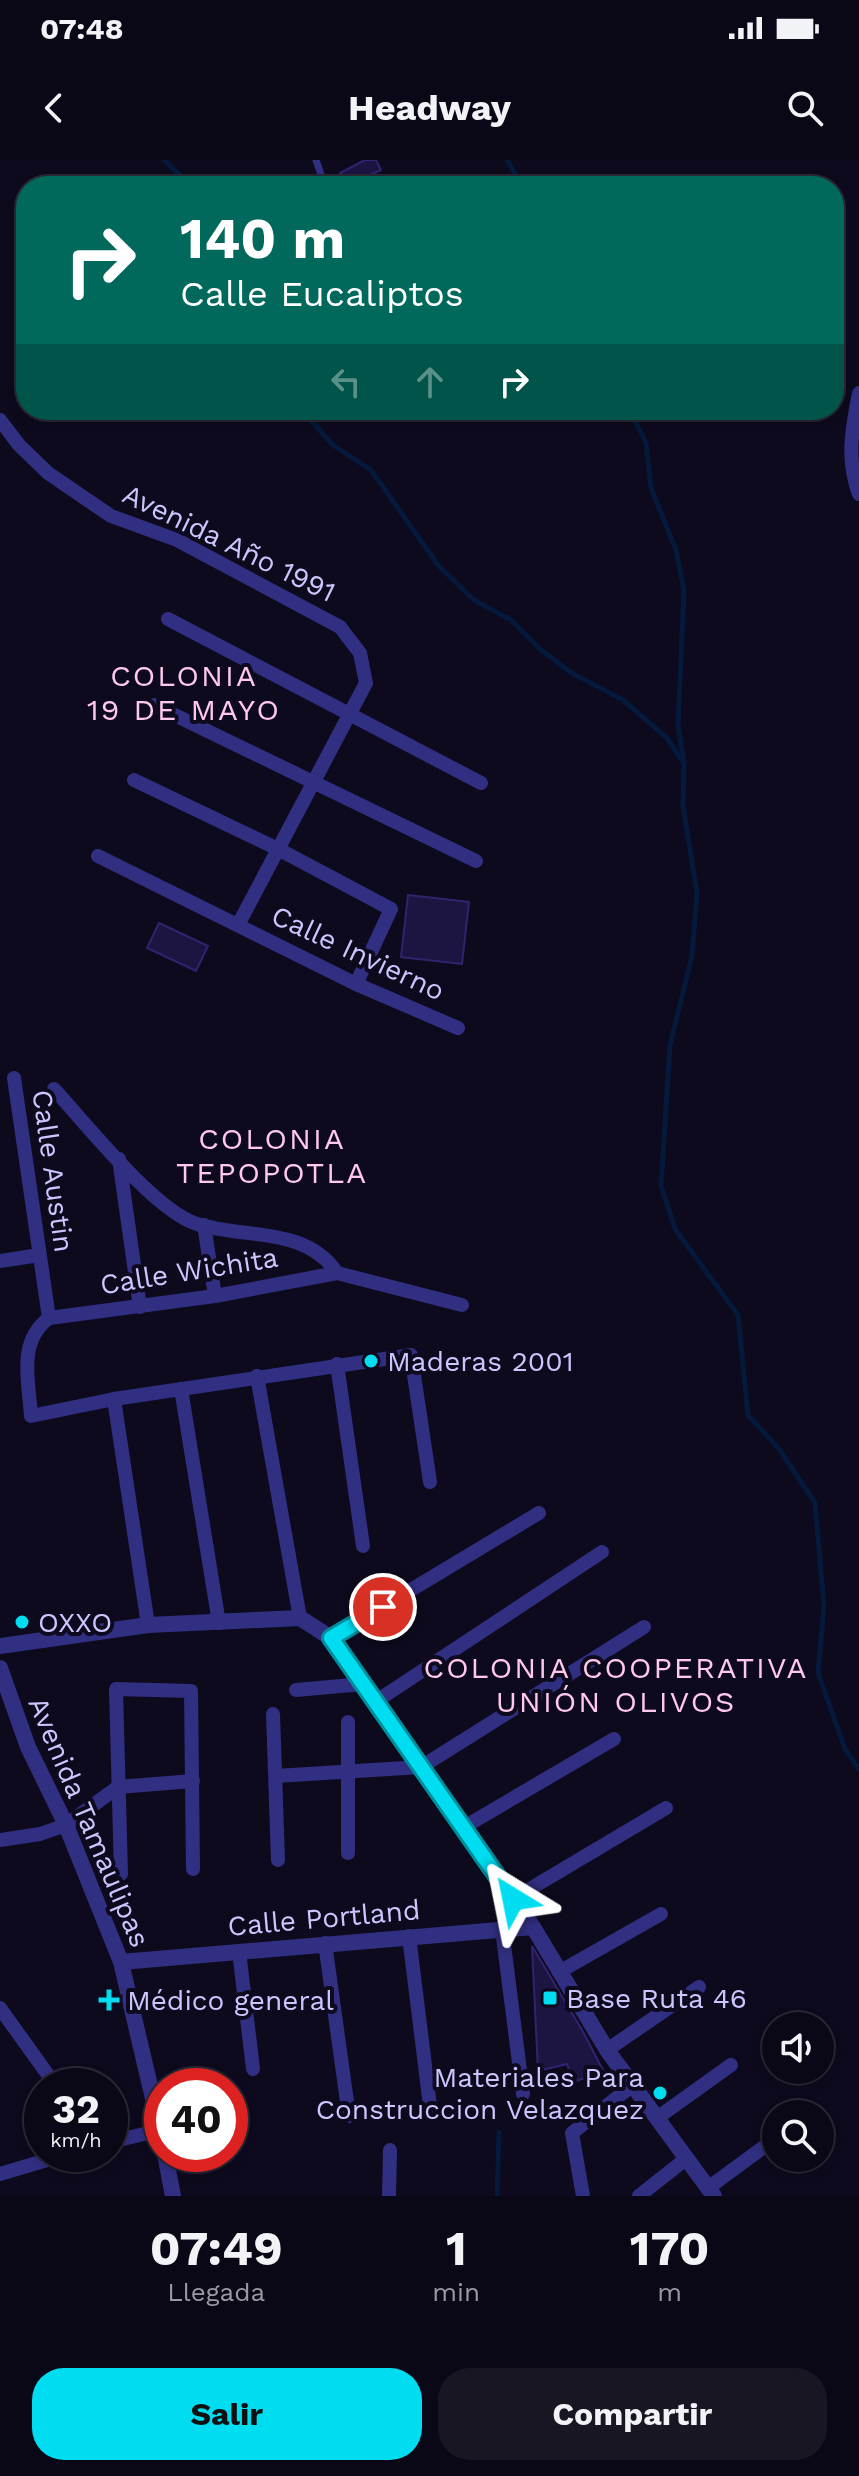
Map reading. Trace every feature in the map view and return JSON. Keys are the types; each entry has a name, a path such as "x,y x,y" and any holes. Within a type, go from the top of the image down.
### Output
{"street":[{"path":"859,393 851,433 851,463 859,494"},
{"name":"Avenida Año 1991","path":"0,420 19,445 48,473 111,516 177,540 340,627 360,653 366,683 349,715"},
{"path":"168,619 481,783"},
{"path":"154,705 476,861"},
{"path":"238,925 349,715"},
{"path":"134,780 278,849 391,909 356,984"},
{"name":"Calle Invierno","path":"98,856 356,984 458,1028"},
{"name":"Calle Austin","path":"14,1078 49,1318"},
{"path":"54,1089 165,1208 204,1225 309,1245 327,1257 337,1273 462,1305"},
{"path":"119,1159 140,1307"},
{"path":"204,1225 215,1296"},
{"path":"0,1261 39,1255"},
{"name":"Calle Wichita","path":"49,1318 215,1296 337,1273"},
{"path":"49,1318 30,1339 27,1356 31,1416 257,1376 411,1355 430,1482"},
{"path":"337,1364 363,1546"},
{"path":"257,1376 300,1618"},
{"path":"181,1389 219,1623"},
{"path":"114,1399 148,1625"},
{"path":"331,1638 539,1513"},
{"path":"375,1702 602,1552"},
{"path":"0,1646 148,1625 300,1618 331,1638 533,1927 607,2050 711,2192 762,2150"},
{"path":"276,1776 349,1774 421,1767 644,1627"},
{"name":"Avenida Tamaulipas","path":"0,1668 28,1747 66,1825 121,1962 146,2068"},
{"path":"296,1690 363,1684"},
{"path":"121,1874 116,1689 191,1691 193,1869"},
{"path":"273,1714 278,1860"},
{"path":"348,1722 348,1853"},
{"path":"464,1827 614,1739"},
{"path":"0,1840 40,1834 66,1825 118,1787 193,1781"},
{"path":"513,1899 666,1808"},
{"path":"559,1972 661,1914"},
{"name":"Calle Portland","path":"121,1962 533,1927"},
{"path":"502,1929 523,2094"},
{"path":"409,1936 430,2106"},
{"path":"325,1943 349,2116"},
{"path":"239,1951 253,2069"},
{"path":"607,2050 699,1987"},
{"path":"0,2008 43,2068"},
{"path":"657,2118 731,2065"},
{"path":"583,2196 572,2133 633,2085"},
{"path":"389,2196 390,2150"},
{"path":"639,2196 687,2158"},
{"path":"0,2174 24,2167"},
{"path":"168,2172 173,2196"}],"building":[{"path":"365,160 376,160 381,170 368,176 341,176 340,173"},
{"path":"408,895 469,902 462,964 401,957"},
{"path":"159,923 208,946 196,971 147,948"},
{"name":"Base Ruta 46","path":"532,1946 604,2072 573,2082 567,2064 538,2071"}],"waterway":[{"path":"164,160 181,176"},
{"path":"507,160 516,176"},
{"path":"311,420 333,445 371,470 438,565 474,600 511,620 541,650 570,672 623,700 667,738 683,762"},
{"path":"635,420 646,443 651,488 676,550 684,591 678,725 684,763 683,806 697,893 692,956 670,1045 661,1186 675,1229 738,1315 748,1415 779,1449 815,1503 824,1606 818,1673 845,1749 859,1769"},
{"path":"497,2196 499,2132"}],"place":[{"name":"Maderas 2001","path":"371,1361"},
{"name":"OXXO","path":"22,1622"},
{"name":"Base Ruta 46","path":"550,1998"},
{"name":"Médico general","path":"109,2000"},
{"name":"Materiales Para Construccion Velazquez","path":"660,2093"}],"district":[{"name":"COLONIA 19 DE MAYO","path":"184,692"},
{"name":"COLONIA TEPOPOTLA","path":"272,1155"},
{"name":"COLONIA COOPERATIVA UNIÓN OLIVOS","path":"616,1684"}],"route":[{"path":"383,1607 331,1638 513,1899"}]}
